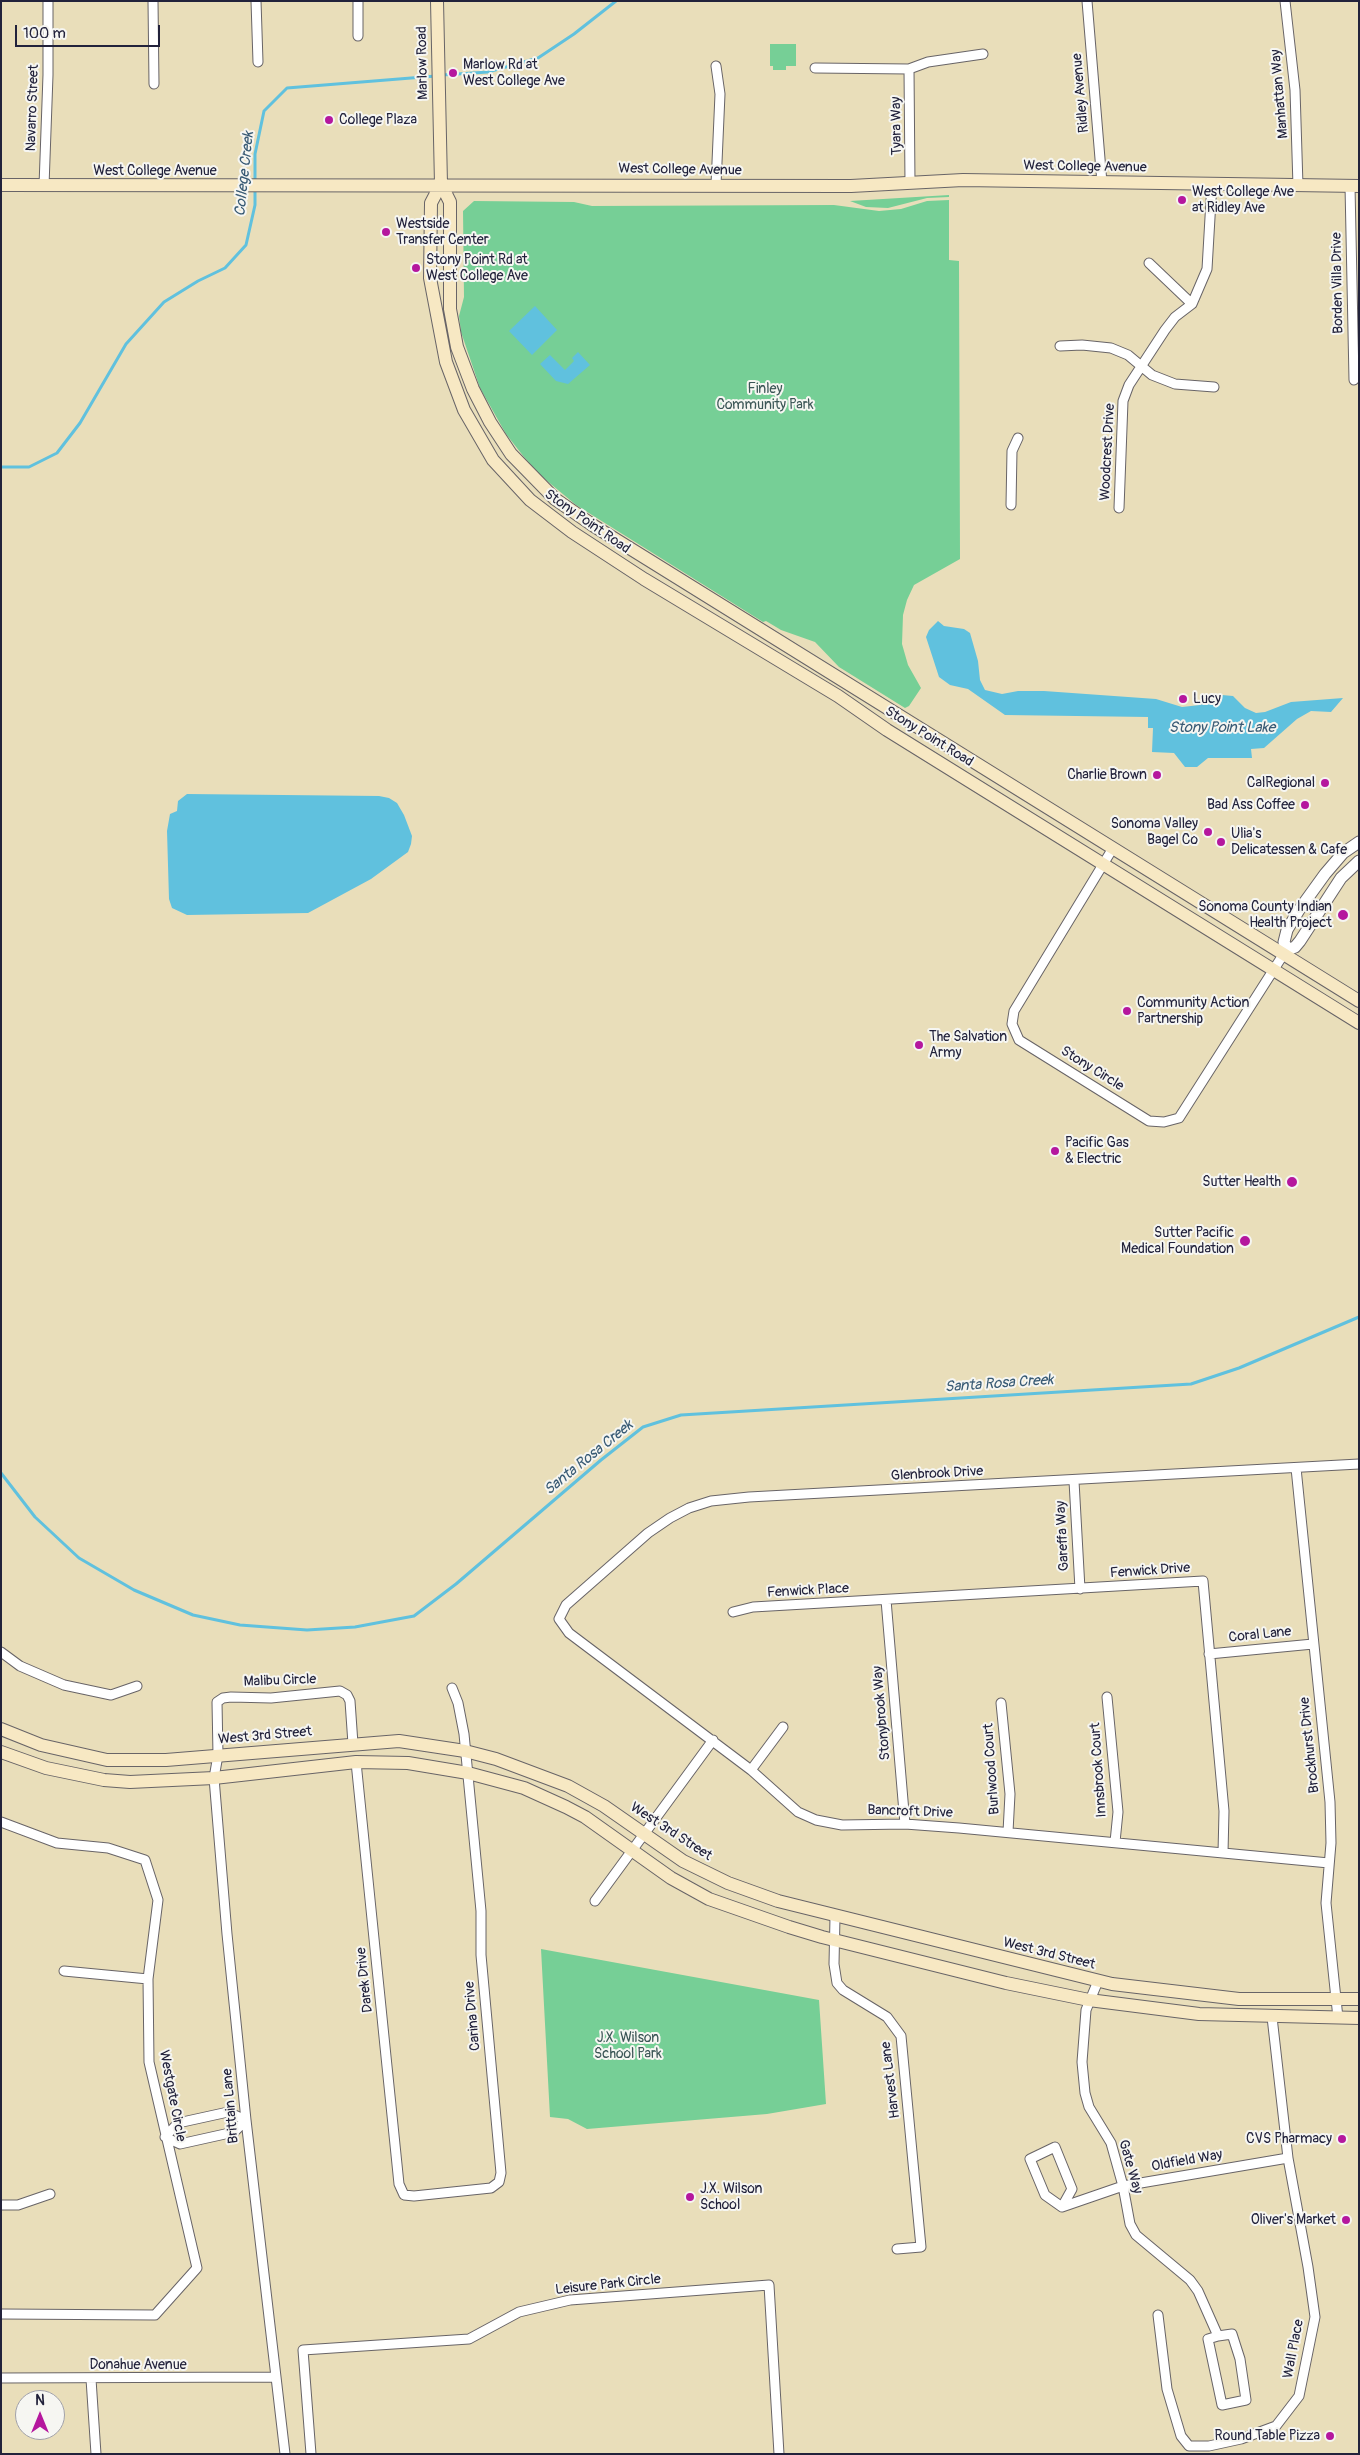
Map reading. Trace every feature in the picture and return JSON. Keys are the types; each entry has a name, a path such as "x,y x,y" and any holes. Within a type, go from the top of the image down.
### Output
{"main road":[{"name":"Marlow Road","path":"437,1 441,184"},
{"name":"West College Avenue","path":"1,185 236,186 441,184 851,186 963,180 1354,186"},
{"name":"Stony Point Road","path":"441,184 431,203 430,278 446,362 464,410 493,460 530,500 572,532 644,579 838,696 895,735 1359,1023"},
{"name":"Stony Point Road","path":"441,184 450,202 450,309 457,347 470,382 490,422 511,454 555,499 594,526 910,724 1285,952 1359,1001"},
{"path":"436,316 444,326 460,377 470,382"},
{"name":"West 3rd Street","path":"1,1729 41,1745 108,1760 143,1762 399,1741 465,1751 496,1759 568,1786 604,1806 683,1861 728,1883 778,1901 835,1917 1098,1981 1168,1992 1239,1999 1359,1999"},
{"path":"1,1752 46,1768 104,1780 130,1782 214,1778 356,1762 408,1763 468,1773 524,1788 566,1807 584,1817 671,1878 709,1899 789,1927 834,1940 1006,1983 1089,2000 1199,2014 1359,2018"}],"street":[{"name":"Navarro Street","path":"44,186 48,75 48,1"},
{"path":"153,1 154,84"},
{"path":"256,1 258,62"},
{"path":"358,1 358,36"},
{"name":"Ridley Avenue","path":"1087,1 1102,183"},
{"name":"Manhattan Way","path":"1285,1 1295,90 1298,186"},
{"path":"815,68 909,69 928,62 982,54"},
{"path":"716,66 720,94 716,185"},
{"name":"Tyara Way","path":"909,69 910,182"},
{"name":"Woodcrest Drive","path":"1119,508 1123,401 1129,385 1175,317 1192,304 1207,269 1212,183"},
{"name":"Borden Villa Drive","path":"1354,186 1354,380"},
{"path":"1149,263 1192,304"},
{"path":"1060,346 1082,345 1111,348 1128,355 1152,375 1174,384 1214,387"},
{"path":"1011,506 1012,451 1018,438"},
{"path":"1359,842 1343,853 1299,910 1287,930 1284,942 1285,952 1300,941 1341,878 1359,861"},
{"name":"Stony Circle","path":"1113,848 1014,1011 1012,1024 1019,1040 1149,1121 1164,1122 1179,1118 1285,952"},
{"name":"Glenbrook Drive","path":"559,1619 566,1605 648,1533 689,1508 712,1502 749,1497 1074,1481 1359,1464"},
{"name":"Brockhurst Drive","path":"1296,1468 1330,1802 1326,1920 1338,2018"},
{"name":"Gareffa Way","path":"1074,1481 1080,1589"},
{"name":"Fenwick Drive","path":"886,1600 1203,1581 1224,1811 1223,1853"},
{"name":"Fenwick Place","path":"732,1612 753,1608 886,1600"},
{"name":"Stonybrook Way","path":"886,1600 905,1824"},
{"name":"Bancroft Drive","path":"559,1619 569,1633 713,1740 751,1770 798,1812 816,1820 842,1825 905,1824 1008,1832 1329,1863"},
{"name":"Coral Lane","path":"1209,1654 1313,1644"},
{"path":"1,1652 20,1666 64,1685 111,1695 137,1686"},
{"name":"Carina Drive","path":"404,2195 414,2196 491,2188 499,2182 501,2172 481,1955 481,1911 468,1773 458,1703 452,1688"},
{"name":"Malibu Circle","path":"218,1755 217,1702 223,1698 231,1697 271,1698 340,1691 350,1701 353,1744"},
{"name":"Innsbrook Court","path":"1107,1696 1118,1812 1116,1842"},
{"name":"Burlwood Court","path":"1001,1703 1010,1794 1008,1832"},
{"path":"751,1770 783,1727"},
{"path":"595,1901 713,1740"},
{"name":"Brittain Lane","path":"218,1755 214,1778 246,2120 285,2454"},
{"name":"Darek Drive","path":"356,1762 399,2184 404,2195"},
{"name":"Westgate Circle","path":"1,1822 57,1842 108,1848 145,1860 158,1900 148,1979 149,2062 197,2268 155,2316 1,2314"},
{"name":"Harvest Lane","path":"835,1917 834,1964 837,1983 843,1990 887,2017 896,2026 901,2036 921,2247 898,2249"},
{"path":"64,1971 148,1979"},
{"name":"Gate Way","path":"1098,1981 1089,2000 1082,2062 1085,2093 1089,2107 1111,2143 1123,2186 1130,2224 1136,2235 1190,2280 1198,2291 1218,2336"},
{"name":"Wall Place","path":"1158,2315 1167,2389 1181,2436 1190,2446 1209,2446 1241,2439 1276,2426 1299,2396 1315,2317 1288,2158 1272,2017"},
{"path":"228,2112 246,2120 234,2132 180,2144 166,2137 178,2123 228,2112"},
{"path":"1055,2147 1072,2189 1062,2207 1045,2195 1030,2158 1055,2147"},
{"name":"Oldfield Way","path":"1062,2207 1123,2186 1288,2158"},
{"path":"1,2205 18,2205 50,2194"},
{"name":"Leisure Park Circle","path":"311,2454 303,2350 470,2339 519,2312 570,2300 769,2285 779,2454"},
{"path":"1232,2334 1240,2359 1246,2400 1222,2406 1208,2339 1218,2336 1232,2334"},
{"name":"Donahue Avenue","path":"1,2378 275,2377"},
{"path":"91,2379 96,2454"}],"green space":[{"path":"770,44 796,44 796,66 786,66 786,70 773,70 773,66 770,66"},
{"path":"949,195 949,197 927,198 888,208 866,207 850,201"},
{"name":"Finley Community Park","path":"949,200 949,260 959,261 960,559 914,585 907,600 903,615 902,644 908,665 921,688 909,706 905,708 839,667 815,642 781,630 766,621 763,622 576,505 540,475 506,434 480,388 461,332 459,316 464,297 463,211 474,201 574,202 592,206 834,205 879,211 901,209 927,201"},
{"name":"J.X. Wilson School Park","path":"541,1949 819,2000 826,2104 767,2114 587,2129 568,2119 550,2117"}],"water":[{"path":"535,306 557,330 532,355 509,331"},
{"path":"578,352 590,365 568,384 556,381 540,364 550,355 565,370 574,361 572,358"},
{"name":"Stony Point Lake","path":"938,621 944,626 964,629 970,633 978,661 980,680 985,690 1002,694 1018,691 1044,691 1156,699 1182,707 1200,705 1222,695 1233,696 1245,708 1256,713 1265,712 1291,702 1343,698 1331,712 1311,711 1297,719 1264,748 1251,749 1252,758 1208,758 1197,767 1185,767 1174,753 1152,752 1153,728 1148,728 1148,717 1005,715 968,689 950,685 939,677 926,637 929,630"},
{"path":"187,794 379,796 389,798 397,803 404,815 412,836 411,844 408,852 371,879 308,913 187,915 172,908 169,899 167,831 170,814 177,811 178,801"}],"waterway":[{"name":"College Creek","path":"442,75 488,72 538,58 574,34 616,1"},
{"name":"College Creek","path":"255,182 255,154 264,111 287,88 436,76"},
{"name":"College Creek","path":"1,467 29,467 57,453 80,423 126,344 164,302 198,281 225,268 246,245 255,205 255,188"},
{"name":"Santa Rosa Creek","path":"1,1473 35,1517 79,1558 134,1590 193,1615 240,1625 307,1630 355,1627 414,1616 456,1584 601,1460 643,1427 681,1415 1191,1384 1239,1368 1359,1317"}],"place":[{"name":"Marlow Rd at West College Ave","path":"453,73"},
{"name":"College Plaza","path":"329,120"},
{"name":"West College Ave at Ridley Ave","path":"1182,200"},
{"name":"Westside Transfer Center","path":"386,232"},
{"name":"Stony Point Rd at West College Ave","path":"416,268"},
{"name":"Lucy","path":"1183,699"},
{"name":"Charlie Brown","path":"1157,775"},
{"name":"CalRegional","path":"1325,783"},
{"name":"Bad Ass Coffee","path":"1305,805"},
{"name":"Sonoma Valley Bagel Co","path":"1208,832"},
{"name":"Ulia's Delicatessen & Cafe","path":"1221,842"},
{"name":"Sonoma County Indian Health Project","path":"1343,915"},
{"name":"Community Action Partnership","path":"1127,1011"},
{"name":"The Salvation Army","path":"919,1045"},
{"name":"Pacific Gas & Electric","path":"1055,1151"},
{"name":"Sutter Health","path":"1292,1182"},
{"name":"Sutter Pacific Medical Foundation","path":"1245,1241"},
{"name":"CVS Pharmacy","path":"1342,2139"},
{"name":"J.X. Wilson School","path":"690,2197"},
{"name":"Oliver's Market","path":"1346,2220"},
{"name":"Round Table Pizza","path":"1330,2436"}]}
